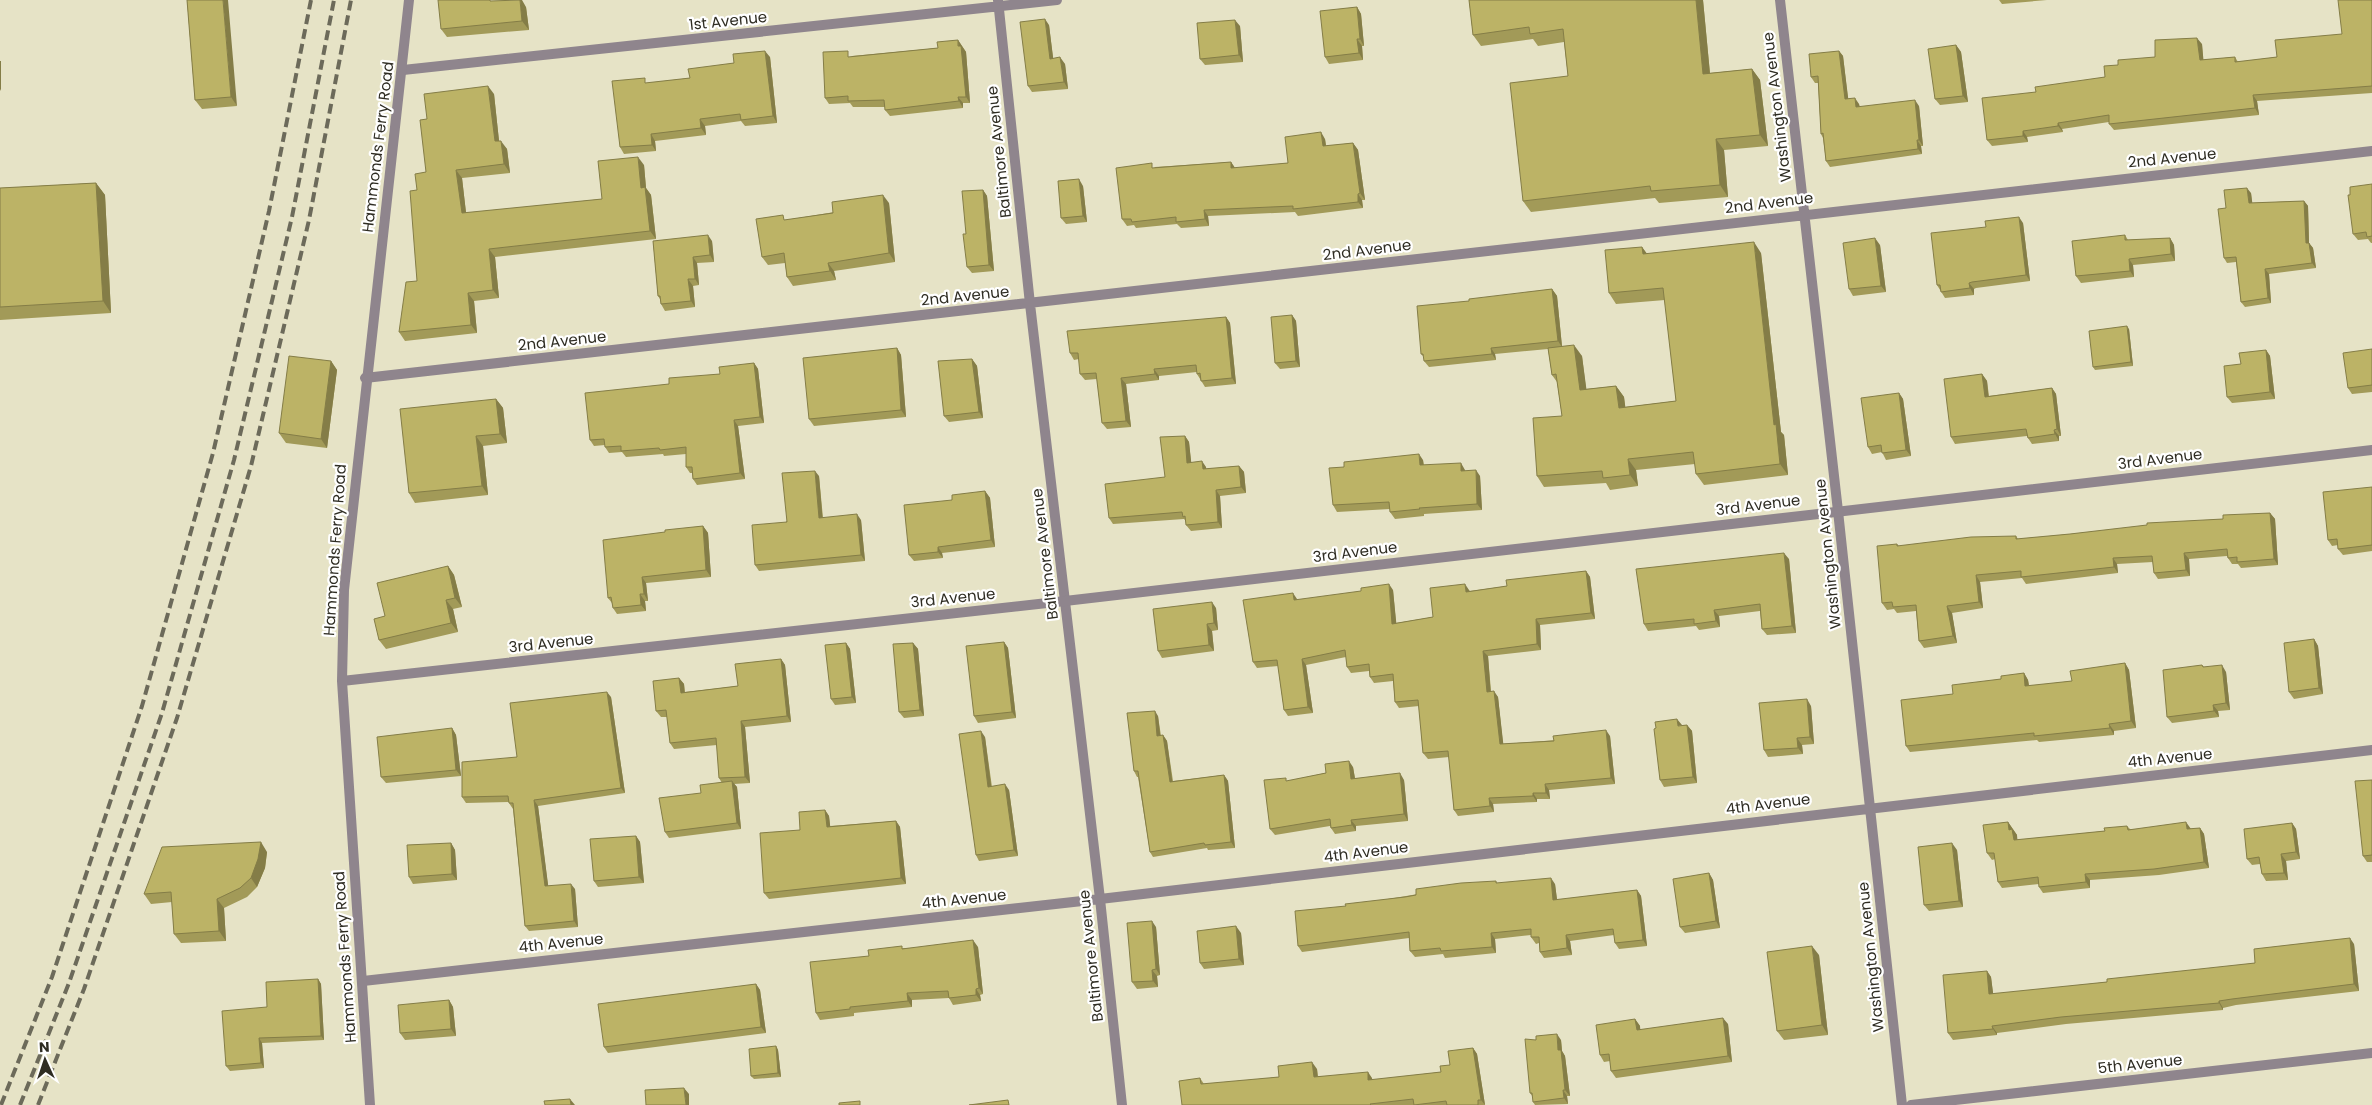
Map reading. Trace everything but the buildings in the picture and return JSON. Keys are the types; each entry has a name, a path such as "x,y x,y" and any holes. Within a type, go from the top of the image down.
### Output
{"street":[{"name":"Hammonds Ferry Road","path":"370,1105 342,681 344,590 366,378 403,70 409,0"},
{"name":"1st Avenue","path":"403,70 998,3 1057,0"},
{"name":"Washington Avenue","path":"1780,0 1838,511 1902,1105"},
{"name":"Baltimore Avenue","path":"998,3 1030,304 1100,899 1122,1105"},
{"name":"2nd Avenue","path":"366,378 2372,151"},
{"name":"3rd Avenue","path":"342,681 1065,601 2372,450"},
{"name":"4th Avenue","path":"363,981 1100,899 1870,807 2372,750"},
{"name":"5th Avenue","path":"1911,1105 2372,1053"}],"railway":[{"path":"1,1105 52,977 142,706 213,453 269,211 311,0"},
{"path":"20,1105 69,983 162,713 234,460 292,217 334,0"},
{"path":"38,1105 84,989 177,718 251,466 309,220 351,0"}]}
